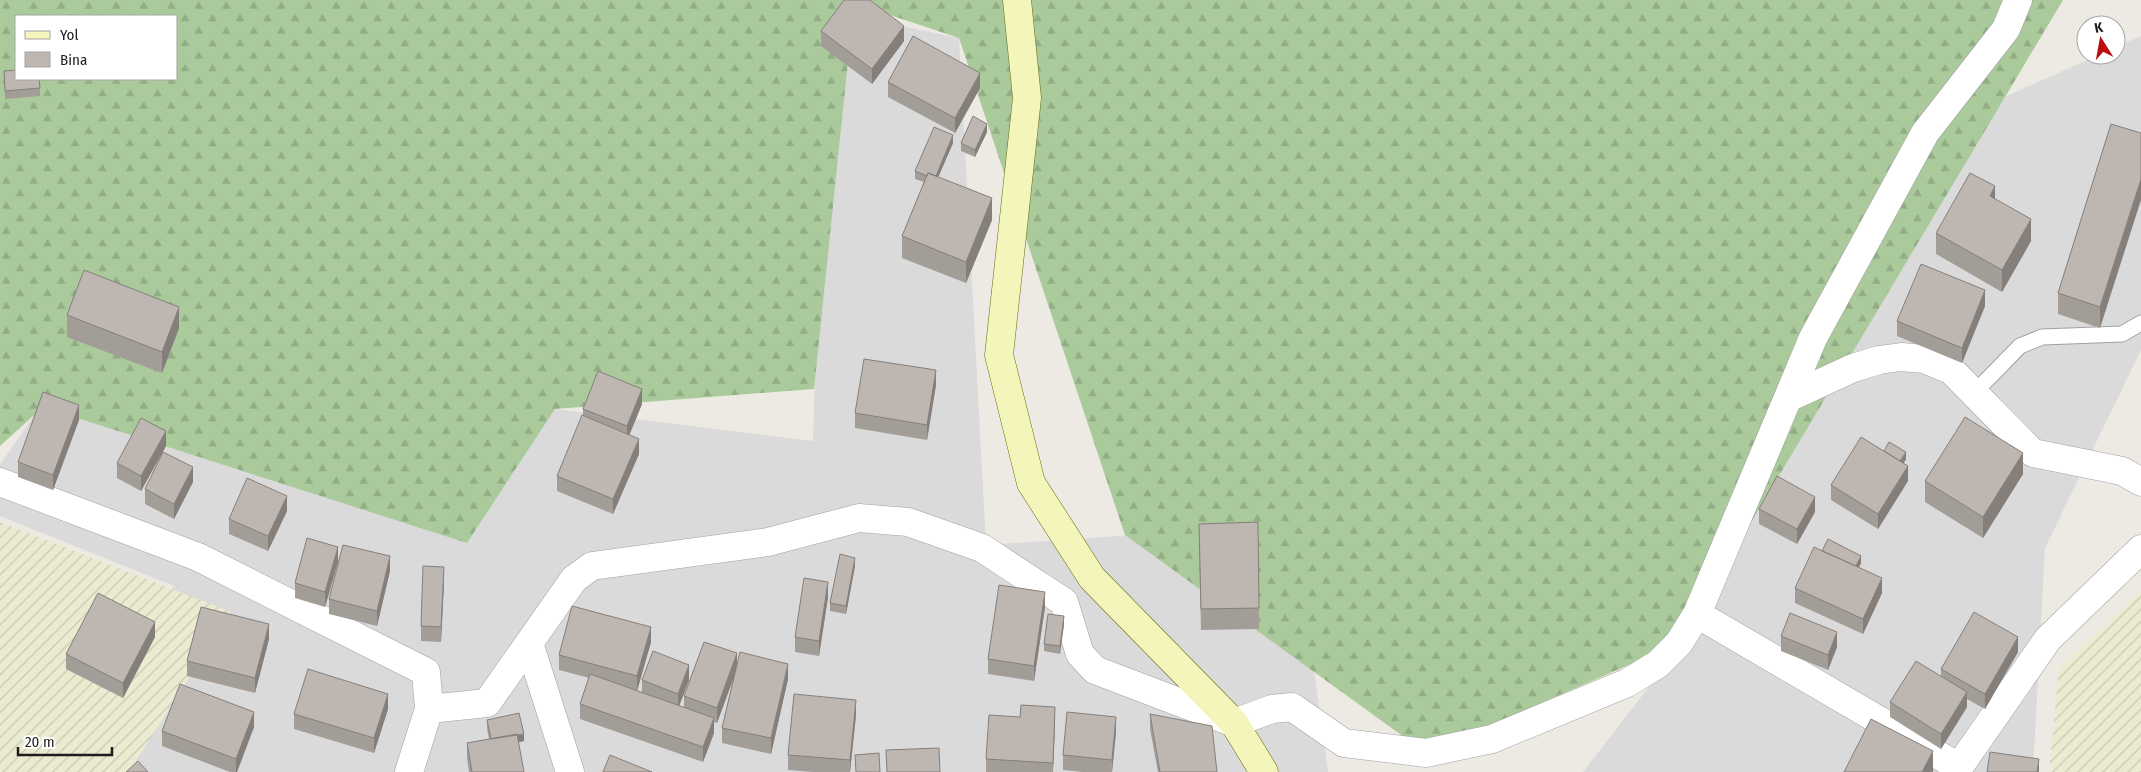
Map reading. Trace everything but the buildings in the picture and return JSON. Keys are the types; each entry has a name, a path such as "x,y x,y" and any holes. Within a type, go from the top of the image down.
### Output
{"street":[{"path":"1017,0 1027,98 999,355 1031,483 1092,578 1234,723 1264,772"},
{"path":"429,709 487,703 574,579 592,566 768,542 859,518 908,522 982,548 1064,602 1080,654 1095,670 1234,723 1272,709 1292,707 1344,743 1426,753 1492,739 1627,684 1658,664 1679,643 1697,614 1813,338 1925,132 2006,29 2018,0"},
{"path":"1788,398 1853,368 1879,360 1901,357 1924,359 1951,370 2033,453 2122,471 2141,482"},
{"path":"0,482 198,557 426,672 429,709 409,772"},
{"path":"1697,614 1959,770 2048,639 2141,549"},
{"path":"529,643 570,772"}],"lane":[{"path":"1974,393 2020,346 2042,337 2122,334 2141,323"}],"shaded area":[{"path":"825,10 959,38 986,545 1294,524 1328,772 57,772 174,586 0,516 0,465 70,362 467,543 555,409 813,441"},
{"path":"2141,36 2141,350 2045,548 2033,772 1583,772 1689,635 1925,133 2076,65 2126,65 2126,43"}],"green space":[{"path":"0,0 2063,0 1679,643 1426,753 1125,535 959,38 854,3 814,389 555,409 467,543 43,407 0,446"},
{"path":"0,522 231,612 129,772 0,772"},
{"path":"2141,591 2141,772 2049,772 2059,669"}]}
